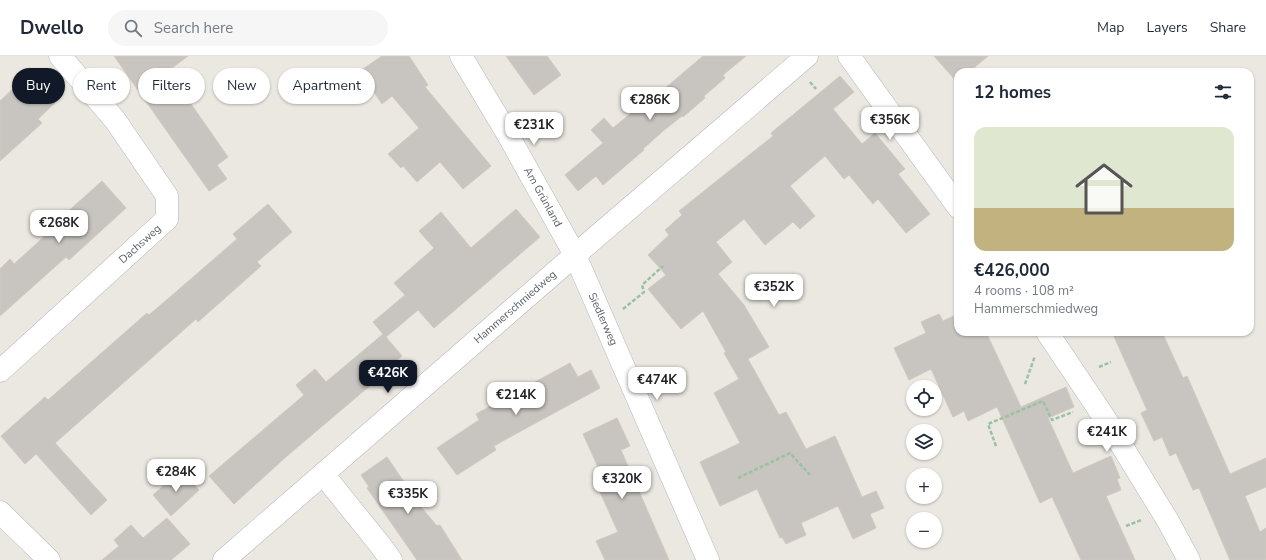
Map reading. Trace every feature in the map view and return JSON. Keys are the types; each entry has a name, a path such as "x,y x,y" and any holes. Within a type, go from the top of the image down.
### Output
{"street":[{"name":"Dachsweg","path":"0,371 168,219 168,196 115,120 60,56"},
{"name":"Am Grünland","path":"461,56 503,126 575,255"},
{"name":"Hammerschmiedweg","path":"224,560 807,56"},
{"path":"849,56 954,201"},
{"name":"Siedlerweg","path":"575,255 708,560"},
{"path":"1050,336 1090,395 1162,511 1189,560"},
{"path":"323,474 391,560"},
{"path":"0,512 49,560"}],"path":[{"path":"605,323 644,292 642,285 663,266"},
{"path":"996,446 988,424 1043,401 1052,420 1078,410 1078,401 1090,395"},
{"path":"738,478 790,453 810,475"}],"building":[{"path":"114,56 188,56 172,68 138,68 138,90 130,79 130,68 122,68"},
{"path":"382,56 409,56 428,85 425,87 491,166 463,189 440,162 417,182 403,166 401,168 388,154 419,128 392,96 382,104 375,94 375,68 364,68"},
{"path":"506,56 547,56 561,75 534,95"},
{"path":"703,56 746,56 723,75 725,78 704,96 705,98 683,117 682,116 663,131 643,149 644,150 603,185 596,176 578,191 565,175 603,143 591,130 604,118 613,128 641,105 643,107"},
{"path":"934,56 988,56 974,68 954,68 954,79"},
{"path":"840,76 854,92 833,109 862,144 875,133 905,169 898,174 930,214 906,233 878,199 873,204 849,175 844,179 825,156 790,186 815,216 800,229 793,222 765,245 744,219 716,242 732,262 718,274 744,305 769,347 748,359 779,415 786,412 806,449 835,436 862,497 876,491 884,508 870,514 876,528 853,539 838,506 801,523 806,535 786,544 782,537 780,538 757,489 720,506 700,462 740,443 714,393 739,379 703,311 681,329 648,289 666,275 648,255 669,235 665,230 682,215 679,211 773,136 771,133"},
{"path":"12,90 12,104 54,104 38,119 42,123 0,161 0,101"},
{"path":"148,104 191,104 228,157 217,165 227,179 209,191"},
{"path":"102,181 126,208 69,260 66,257 0,316 0,269 10,259 14,264 46,235 44,233"},
{"path":"268,204 292,232 257,262 261,266 198,322 196,319 55,443 107,500 91,515 36,454 25,464 1,436 45,397 48,400 147,313 149,315 237,239 233,234"},
{"path":"516,209 540,237 434,328 418,310 386,337 402,356 377,377 379,378 287,456 234,504 209,476 304,395 296,385 315,369 326,382 383,334 373,322 405,295 394,283 434,248 419,231 441,212 471,248"},
{"path":"939,314 943,321 954,316 954,336 988,336 1021,407 1066,387 1074,407 1048,418 1073,473 1111,456 1120,478 1117,479 1121,490 1106,496 1135,560 1081,560 1052,497 1040,503 997,407 968,421 964,411 953,417 942,393 942,380 936,380 931,369 909,380 894,348 926,333 921,322"},
{"path":"1114,336 1164,336 1183,378 1187,376 1230,474 1266,458 1266,487 1245,496 1260,532 1266,528 1266,560 1230,560 1199,488 1193,490 1176,453 1170,456 1162,437 1154,441 1141,413 1147,410"},
{"path":"570,363 578,377 591,370 600,388 494,446 496,450 457,475 437,448 479,420 476,414"},
{"path":"617,418 630,446 621,450 669,560 605,560 596,541 618,532 595,481 603,478 583,434"},
{"path":"387,457 421,507 437,526 440,525 462,560 417,560 367,488 369,487 361,475"},
{"path":"181,470 199,490 171,516 153,495"},
{"path":"167,518 190,544 171,560 102,560 119,546 114,540 131,525 143,538"}]}
